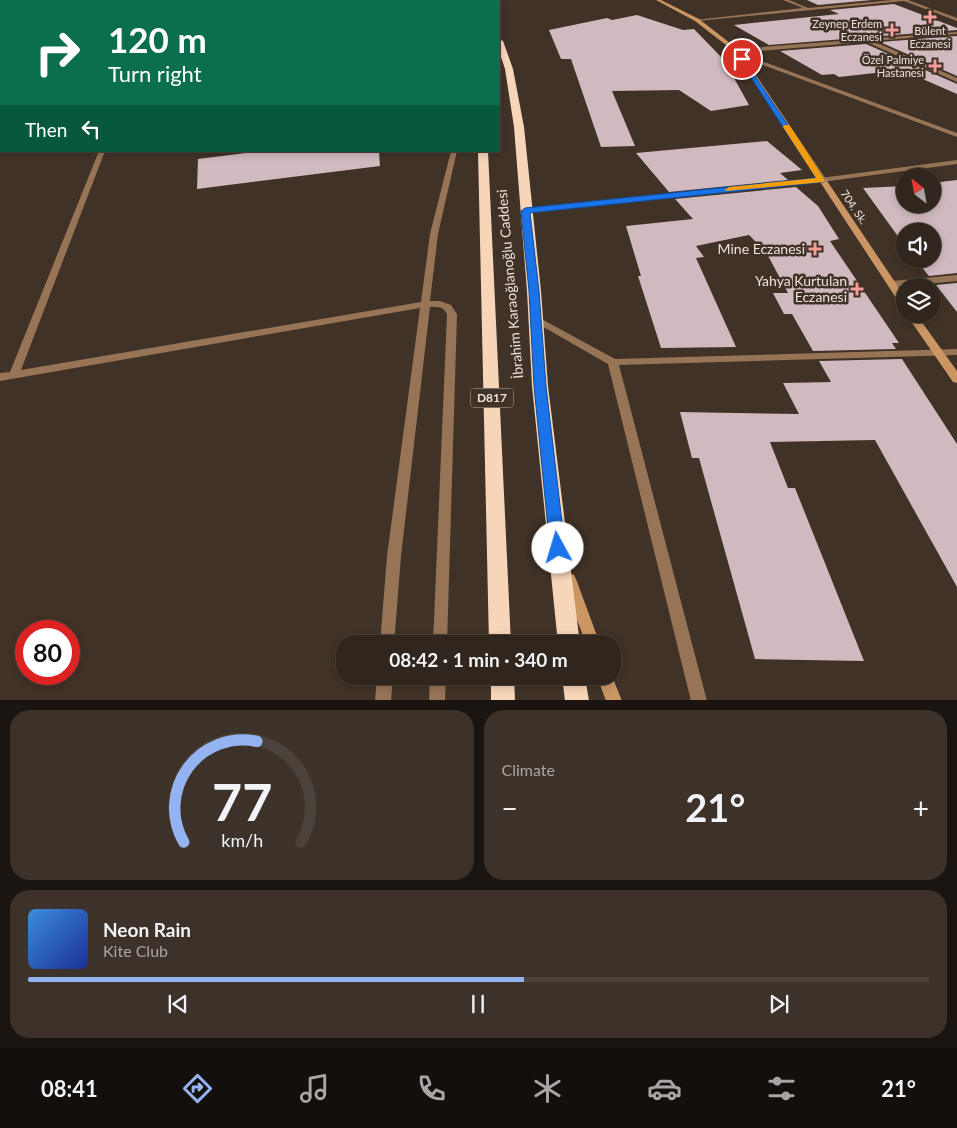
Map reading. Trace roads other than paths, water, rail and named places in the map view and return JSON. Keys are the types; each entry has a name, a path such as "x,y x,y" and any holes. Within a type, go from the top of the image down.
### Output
{"highway":[{"name":"İbrahim Karaoğlanoğlu Caddesi","path":"500,44 510,69 517,117 536,319 540,386 568,635"},
{"name":"İbrahim Karaoğlanoğlu Caddesi","path":"484,152 500,635"},
{"path":"502,685 503,700"},
{"path":"575,685 576,700"}],"street":[{"name":"704. Sk.","path":"658,0 697,20 736,51 896,290"},
{"path":"785,0 809,10"},
{"path":"697,20 904,0 957,20"},
{"path":"736,51 957,33"},
{"path":"868,41 957,80"},
{"path":"742,59 765,64 957,135"},
{"path":"14,375 102,152"},
{"path":"388,635 394,556 434,234 454,152"},
{"path":"525,211 821,180 957,162"},
{"path":"892,284 957,278"},
{"path":"0,377 425,304 440,304 448,307 452,314 440,635"},
{"path":"536,319 613,362 957,352"},
{"path":"917,323 957,379"},
{"path":"613,362 699,700"},
{"path":"558,548 590,635"},
{"path":"383,700 384,685"},
{"path":"437,700 438,685"},
{"path":"608,685 614,700"}],"place":[{"name":"Bülent Eczanesi","path":"930,17"},
{"name":"Zeynep Erdem Eczanesi","path":"892,30"},
{"name":"Özel Palmiye Hastanesi","path":"935,66"},
{"name":"Mine Eczanesi","path":"815,249"},
{"name":"Yahya Kurtulan Eczanesi","path":"857,289"}]}
